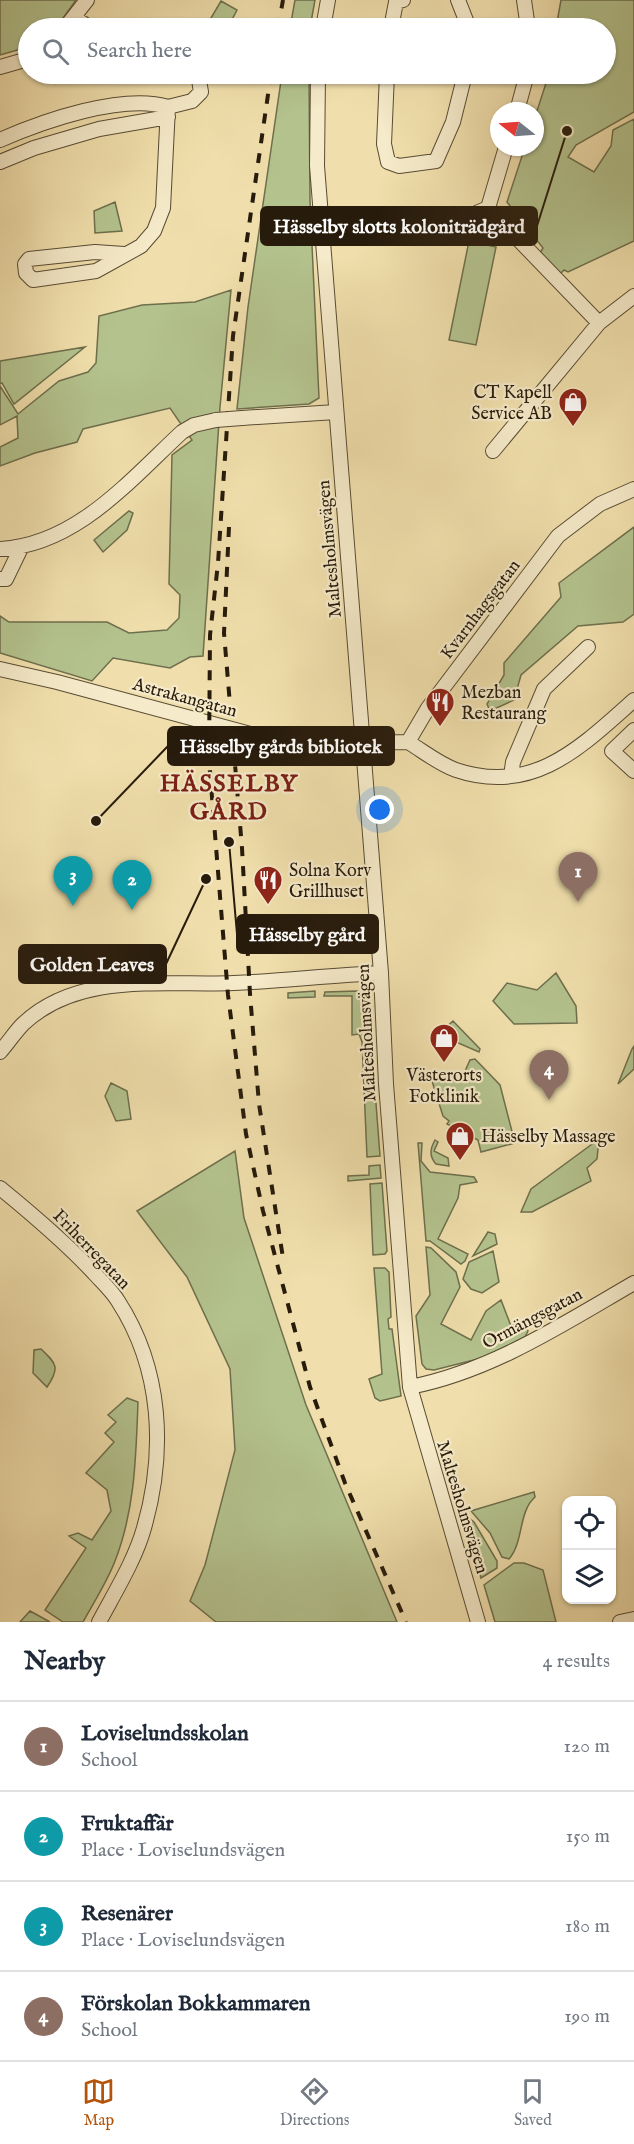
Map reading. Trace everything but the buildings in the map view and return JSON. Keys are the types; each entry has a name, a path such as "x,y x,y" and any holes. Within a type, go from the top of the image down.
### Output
{"street":[{"path":"74,18 87,0"},
{"path":"325,18 328,0"},
{"path":"394,18 396,2 403,0"},
{"path":"458,0 465,18"},
{"path":"524,0 527,18"},
{"path":"0,67 18,62"},
{"path":"0,162 34,148 168,112 192,101 201,92 200,84"},
{"name":"Maltesholmsvägen","path":"318,84 317,166 381,973 386,1084 410,1387 478,1622"},
{"path":"387,84 384,144 388,162 399,166 436,161 453,122 462,84"},
{"path":"519,102 524,84"},
{"path":"0,140 23,130 100,108 151,102 168,112"},
{"path":"124,254 95,252 29,259 25,264 26,273 33,280 96,271 141,246 154,231 163,208 168,112"},
{"path":"488,208 503,156"},
{"path":"444,216 467,217 488,208"},
{"path":"488,208 599,323"},
{"path":"493,451 599,323 634,296"},
{"path":"0,549 21,548 64,532 99,507 182,432 194,425 216,420 336,412"},
{"name":"Kvarnhagsgatan","path":"408,742 428,708 558,536 600,504 634,489"},
{"path":"0,579 6,579 21,548"},
{"path":"510,776 513,762 544,689 588,647"},
{"name":"Astrakangatan","path":"0,669 57,681 288,744 363,744"},
{"path":"363,744 408,742 454,769 486,777 510,776 552,766 580,749 634,700"},
{"path":"634,730 612,751 634,771"},
{"path":"0,1052 23,1024 38,1013 61,999 107,985 262,982 304,977 381,973"},
{"name":"Friherregatan","path":"0,1188 78,1255 117,1299 137,1335 154,1387 159,1432 155,1481 144,1529 99,1622"},
{"name":"Ormängsgatan","path":"410,1387 486,1363 524,1347 634,1283"},
{"path":"620,1622 634,1619"}],"green space":[{"path":"0,0 76,0 63,18 18,18 18,50 0,55"},
{"path":"295,0 315,0 312,18 292,18"},
{"path":"561,0 634,0 634,112 576,145 568,157 594,172 611,146 613,130 634,119 634,241 568,272 564,270 560,274 540,253 543,248 507,202 522,156 544,156 544,102 540,102 546,84 616,84 616,18 558,18"},
{"path":"221,1 237,10 233,18 211,18"},
{"path":"281,84 309,84 310,201 319,398 309,404 237,409 248,307"},
{"path":"115,202 122,231 95,233 94,211"},
{"path":"469,241 496,247 476,345 449,340"},
{"path":"231,290 220,407 203,656 190,657 170,668 113,658 92,681 0,653 0,616 9,622 107,622 129,633 167,630 179,618 180,595 169,584 172,455 192,440 170,408 83,429 77,442 35,453 0,466 0,447 18,438 17,416 0,425 0,386 18,414 59,381 88,372 96,363 99,316 142,305 195,302"},
{"path":"85,347 14,404 2,383 0,384 0,361"},
{"path":"129,511 133,513 127,530 103,552 94,540"},
{"path":"634,527 634,614 623,622 578,626 521,675 514,700 490,711 487,704 504,675 504,663 561,597 559,583"},
{"path":"556,973 576,1006 577,1023 514,1024 493,1001 507,983 537,990"},
{"path":"315,991 315,997 288,998 288,993"},
{"path":"357,991 366,1001 370,1024 380,1156 367,1157 362,1042 359,1034 352,1035 352,996 324,996 325,992"},
{"path":"453,1021 480,1049 479,1052 442,1036 441,1032"},
{"path":"634,1046 634,1069 618,1084 632,1049"},
{"path":"475,1059 500,1085 515,1143 481,1152 478,1140 447,1124 449,1121 443,1116 431,1078 446,1073 461,1080 470,1060"},
{"path":"111,1083 127,1091 131,1119 116,1121 105,1096"},
{"path":"599,1139 597,1159 587,1168 591,1181 532,1212 521,1212 531,1189"},
{"path":"435,1140 438,1142 434,1151 448,1158 449,1166 436,1164 432,1158 432,1146"},
{"path":"418,1143 422,1143 421,1161 430,1172 474,1177 477,1182 460,1185 458,1198 438,1239 468,1254 461,1264 430,1241 426,1241"},
{"path":"235,1151 244,1218 306,1405 397,1622 216,1622 190,1601 205,1565 235,1450 230,1369 187,1277 137,1211"},
{"path":"380,1165 381,1178 348,1181 348,1176 369,1175 369,1166"},
{"path":"382,1183 387,1251 385,1254 373,1255 370,1184"},
{"path":"488,1232 495,1234 497,1244 473,1256"},
{"path":"426,1247 431,1248 456,1272 460,1287 441,1324 471,1340 486,1311 501,1300 511,1326 524,1321 528,1331 525,1337 482,1358 434,1370 426,1369 422,1364 416,1316 430,1295"},
{"path":"493,1251 499,1282 482,1293 471,1289 463,1279 469,1262"},
{"path":"374,1268 385,1268 389,1272 391,1317 388,1319 389,1329 392,1329 401,1396 380,1401 375,1398 369,1379 382,1374"},
{"path":"41,1349 55,1367 54,1375 47,1387 33,1373 34,1350"},
{"path":"127,1398 138,1402 131,1503 122,1542 108,1577 83,1622 63,1622 45,1610 86,1548 69,1536 78,1533 92,1540 111,1511 107,1490 86,1473 114,1442 105,1433 116,1422 108,1415"},
{"path":"534,1492 535,1497 526,1511 514,1552 509,1559 502,1557 490,1533 471,1511"},
{"path":"465,1515 474,1522 497,1561 497,1568 481,1578 463,1516"},
{"path":"514,1563 524,1563 543,1570 556,1622 495,1622 484,1585"},
{"path":"30,1611 50,1622 20,1622"}],"railway":[{"path":"280,18 283,0"},
{"path":"270,84 233,336 218,563 210,635 209,760 228,995 246,1134 263,1211 310,1387 345,1483 406,1622"},
{"path":"229,527 224,633 242,848 250,994 259,1104 283,1258"}],"place":[{"name":"Hässelby slotts koloniträdgård","path":"567,131"},
{"name":"CT Kapell Service AB","path":"573,428"},
{"name":"Mezban Restaurang","path":"440,728"},
{"name":"Hässelby gårds bibliotek","path":"96,821"},
{"name":"Hässelby gård","path":"229,842"},
{"name":"Golden Leaves","path":"206,879"},
{"name":"Loviselundsskolan","path":"578,902"},
{"name":"Resenärer","path":"73,906"},
{"name":"Solna Korv Grillhuset","path":"268,906"},
{"name":"Fruktaffär","path":"132,910"},
{"name":"Västerorts Fotklinik","path":"444,1064"},
{"name":"Förskolan Bokkammaren","path":"549,1100"},
{"name":"Hässelby Massage","path":"460,1162"}],"district":[{"name":"HÄSSELBY GÅRD","path":"229,797"}]}
